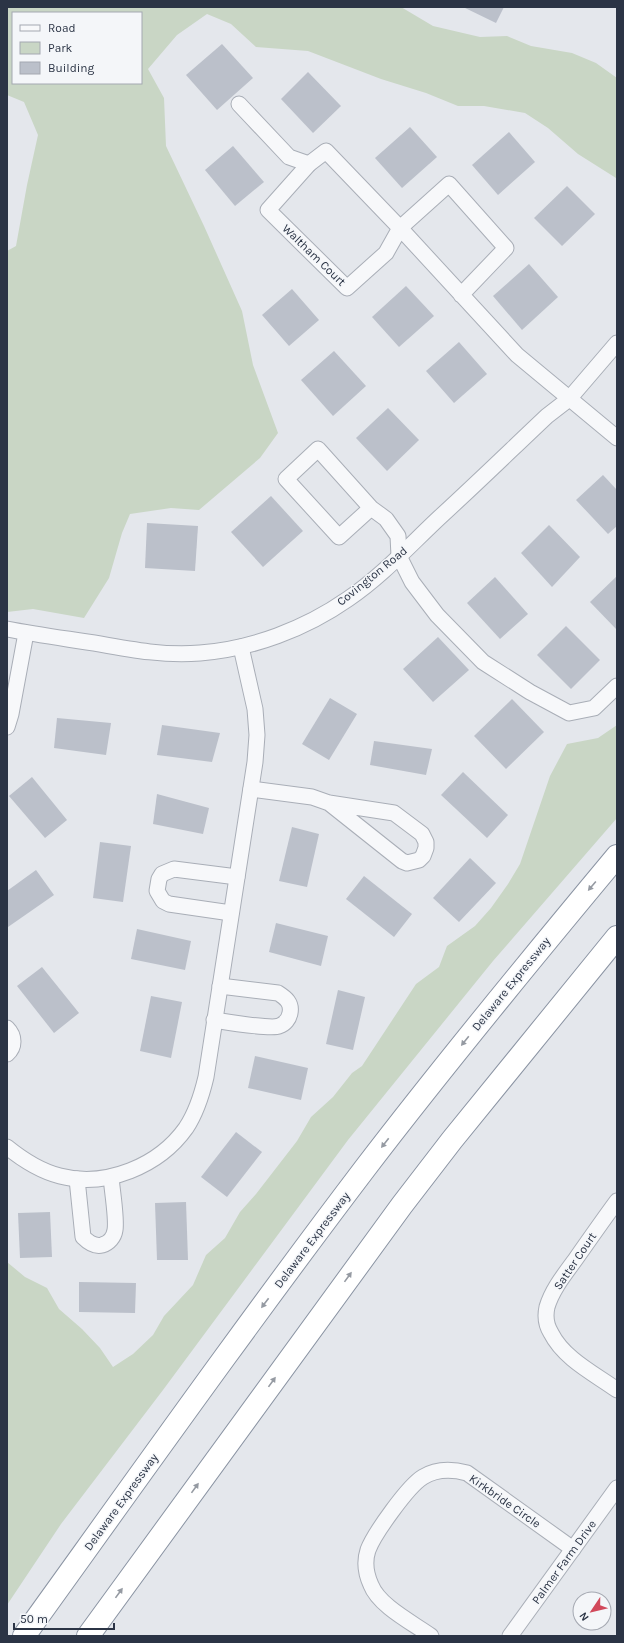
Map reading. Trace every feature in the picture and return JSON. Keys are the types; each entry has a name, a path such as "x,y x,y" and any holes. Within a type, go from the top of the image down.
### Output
{"highway":[{"name":"Delaware Expressway","path":"24,1636 248,1325 366,1167 439,1074 617,856"},
{"path":"88,1636 402,1205 452,1140 617,937"}],"street":[{"path":"239,104 290,157 309,164"},
{"name":"Waltham Court","path":"461,295 506,248 448,184 400,228 386,253 347,288 268,210 309,164 326,151 400,228 461,295 517,355 617,438"},
{"name":"Covington Road","path":"7,629 140,651 170,654 199,654 241,647 286,632 329,611 349,599 399,556 547,416 569,399 617,343"},
{"path":"371,508 339,537 286,478 318,449 371,508 386,519 398,536 399,556 412,582 437,615 483,662 530,692 569,713 594,708 617,686"},
{"path":"7,727 11,714 26,632"},
{"path":"7,1147 20,1158 37,1168 59,1176 91,1180 111,1177 132,1170 156,1158 170,1146 187,1126 195,1111 203,1090 251,788 257,735 253,694 241,647"},
{"path":"251,788 312,797 329,803 394,813 422,834 426,842 426,848 423,856 413,862 402,861 329,803"},
{"path":"231,913 169,904 159,897 157,885 162,874 174,869 237,877"},
{"path":"214,1020 278,1027 287,1021 291,1010 289,1002 285,997 278,993 220,986"},
{"path":"7,1028 11,1032 13,1038 11,1050 7,1054"},
{"path":"77,1179 83,1237 92,1244 101,1245 109,1242 116,1229 111,1177"},
{"name":"Satter Court","path":"617,1201 559,1283 547,1307 546,1316 547,1326 561,1348 570,1357 617,1390"},
{"name":"Kirkbride Circle","path":"430,1636 384,1602 376,1594 366,1573 368,1550 375,1536 404,1496 423,1477 443,1470 455,1470 467,1473 573,1549"},
{"name":"Palmer Farm Drive","path":"510,1636 617,1488"}],"green space":[{"path":"7,7 401,7 433,26 480,37 507,36 531,46 572,53 596,63 617,78 617,186 616,178 578,154 548,128 525,113 484,106 458,106 308,51 256,47 231,24 207,14 177,35 148,69 164,98 166,146 242,311 253,365 278,433 260,458 199,510 171,508 130,514 122,533 109,578 84,618 33,609 7,612 7,251 16,246 38,135 24,102 7,95"},
{"path":"617,725 617,818 493,961 348,1140 163,1390 61,1524 7,1605 7,1262 25,1277 47,1288 59,1309 82,1329 100,1348 113,1367 133,1354 153,1335 164,1316 193,1285 206,1255 225,1238 240,1212 256,1194 297,1141 311,1117 333,1097 352,1073 362,1066 416,984 439,967 447,946 475,926 491,908 520,864 550,776 567,744 598,738"}],"building":[{"path":"463,7 504,7 496,23"},
{"path":"222,44 253,78 217,110 186,75"},
{"path":"308,72 341,106 313,133 281,99"},
{"path":"410,127 437,157 402,188 375,158"},
{"path":"509,132 535,162 498,195 472,165"},
{"path":"233,146 264,182 235,206 205,170"},
{"path":"567,186 595,214 562,246 534,218"},
{"path":"529,264 558,297 522,330 493,296"},
{"path":"406,286 434,316 399,347 372,317"},
{"path":"292,289 319,320 289,346 262,315"},
{"path":"459,342 487,374 454,403 426,371"},
{"path":"334,351 366,386 333,416 301,380"},
{"path":"388,408 419,440 387,471 356,438"},
{"path":"603,475 617,490 617,526 608,534 576,500"},
{"path":"271,496 303,531 263,567 231,532"},
{"path":"147,523 198,526 195,571 145,568"},
{"path":"549,525 580,557 552,587 521,553"},
{"path":"617,576 617,630 590,602"},
{"path":"495,577 528,614 500,639 467,603"},
{"path":"566,626 600,660 571,689 537,655"},
{"path":"438,637 469,670 433,702 403,669"},
{"path":"330,698 357,714 329,760 302,744"},
{"path":"512,699 544,732 506,769 474,736"},
{"path":"57,718 111,723 106,755 54,748"},
{"path":"162,725 220,733 212,762 157,755"},
{"path":"374,741 432,749 426,775 370,765"},
{"path":"463,772 508,815 487,838 441,795"},
{"path":"32,777 67,820 45,838 9,796"},
{"path":"157,794 209,808 203,834 153,824"},
{"path":"292,827 319,834 307,887 279,881"},
{"path":"100,842 131,846 123,902 93,898"},
{"path":"470,858 496,883 459,922 433,898"},
{"path":"36,870 54,895 8,927 7,891"},
{"path":"364,876 412,914 394,937 346,899"},
{"path":"276,923 328,936 321,966 269,952"},
{"path":"137,929 191,941 185,970 131,959"},
{"path":"42,967 79,1013 54,1033 17,986"},
{"path":"338,990 365,997 353,1050 326,1044"},
{"path":"151,996 182,1002 171,1058 140,1051"},
{"path":"255,1056 308,1068 301,1100 248,1088"},
{"path":"236,1132 262,1152 227,1197 201,1177"},
{"path":"186,1202 188,1260 157,1260 155,1203"},
{"path":"50,1212 52,1257 20,1258 18,1213"},
{"path":"79,1282 136,1283 135,1313 79,1312"}]}
